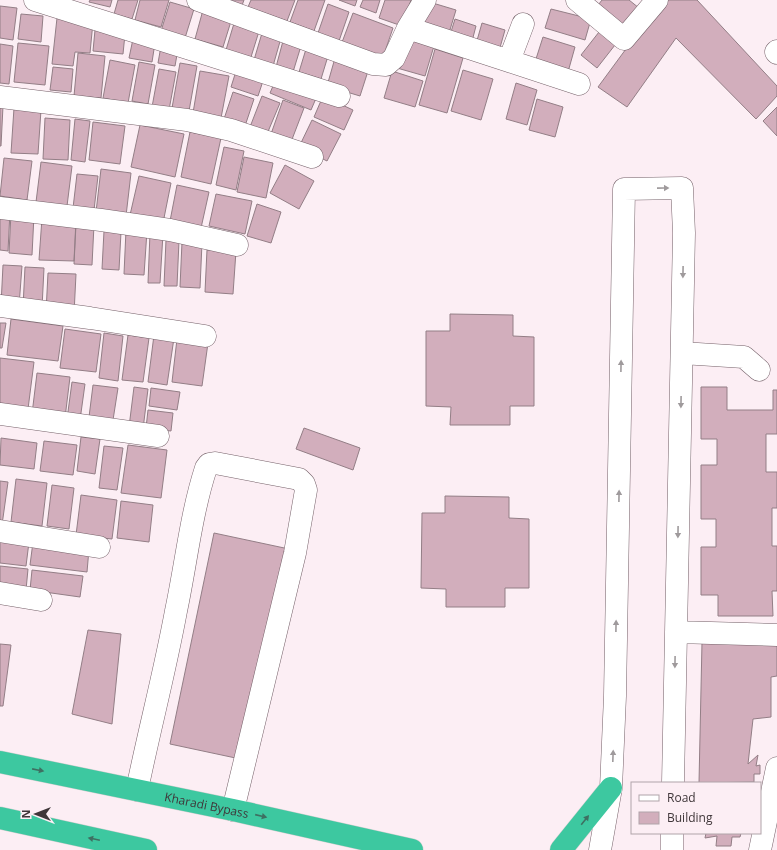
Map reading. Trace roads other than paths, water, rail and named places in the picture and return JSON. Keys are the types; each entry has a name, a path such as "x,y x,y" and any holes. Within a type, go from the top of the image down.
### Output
{"highway":[{"name":"Kharadi Bypass","path":"0,762 233,810 412,850"},
{"path":"561,850 611,788"},
{"path":"0,818 146,850"}],"street":[{"path":"35,0 339,96"},
{"path":"198,0 373,64 386,65 394,58 408,28 425,0"},
{"path":"577,0 624,40 657,0"},
{"path":"509,61 523,24"},
{"path":"408,28 579,84"},
{"path":"0,97 187,120 231,130 312,157"},
{"path":"600,850 611,788 615,688 624,189 682,188 684,233 673,782"},
{"path":"0,208 155,228 237,245"},
{"path":"0,306 205,336"},
{"path":"682,352 744,357 759,370"},
{"path":"0,414 158,436"},
{"path":"137,790 176,613 194,514 206,468 209,464 215,463 284,476 300,480 304,484 306,490 305,498 295,553 233,810"},
{"path":"0,531 99,547"},
{"path":"0,593 41,600"},
{"path":"676,632 777,635"},
{"path":"760,850 777,768"},
{"path":"672,834 672,850"}]}
